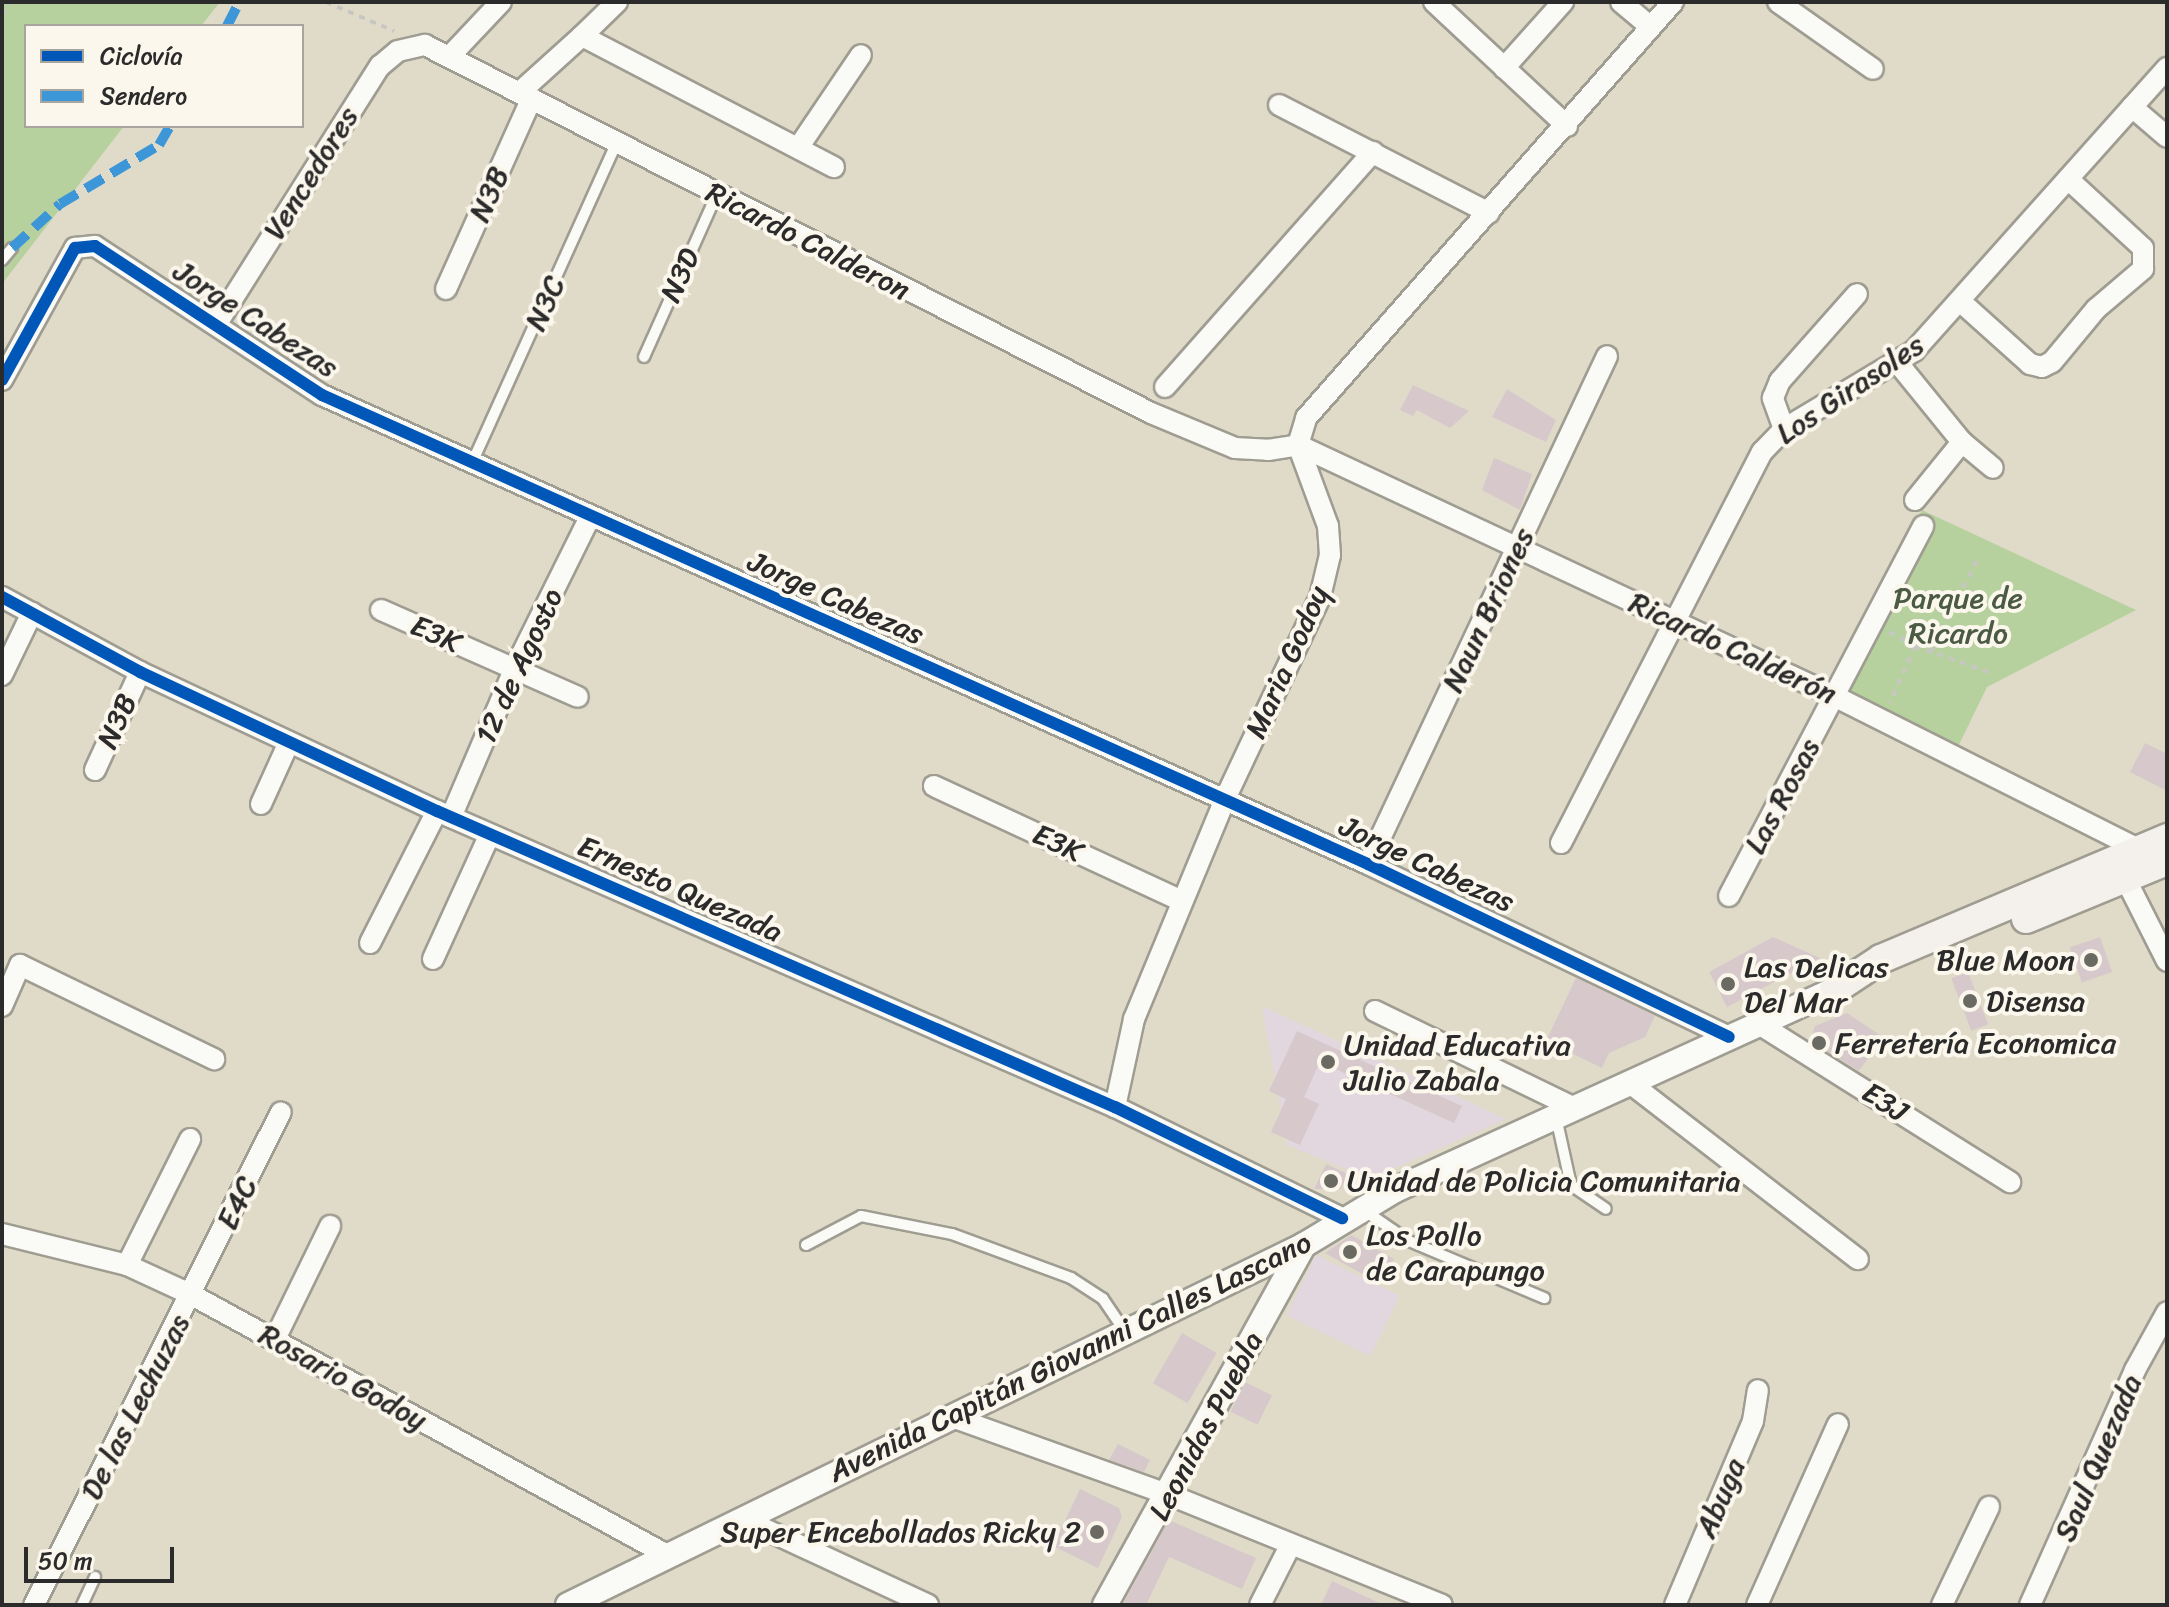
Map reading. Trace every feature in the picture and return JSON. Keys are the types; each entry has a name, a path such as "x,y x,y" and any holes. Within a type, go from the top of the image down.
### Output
{"main road":[{"name":"Avenida Capitán Giovanni Calles Lascano","path":"1834,990 1881,959 2122,870 2159,853"}],"street":[{"path":"450,56 501,2"},
{"path":"526,95 617,2"},
{"path":"1434,2 1567,126"},
{"path":"1504,68 1563,2"},
{"path":"1621,2 1651,27"},
{"path":"1298,445 1306,418 1567,126 1673,2"},
{"path":"1778,2 1873,69"},
{"path":"582,36 834,167"},
{"name":"Ricardo Calderon","path":"425,45 1151,413 1235,448 1268,450 1298,445"},
{"name":"Vencedores","path":"216,325 380,66 398,51 425,45"},
{"path":"798,148 861,55"},
{"name":"Los Girasoles","path":"1561,843 1762,452 1784,429 1897,362 1961,302 2167,68"},
{"name":"N3B","path":"446,289 526,95"},
{"path":"1279,105 1489,213"},
{"path":"2132,107 2167,137"},
{"path":"1165,387 1373,152"},
{"path":"1961,302 2030,364 2042,367 2052,362 2096,309 2143,269 2143,248 2068,179"},
{"name":"Jorge Cabezas","path":"2,380 75,248 86,243 322,395 1368,864 1729,1037"},
{"path":"1784,429 1773,398 1780,381 1857,294"},
{"name":"Naun Briones","path":"1368,864 1607,356"},
{"path":"1897,362 1962,442 1993,468"},
{"path":"1915,500 1962,442"},
{"name":"Ricardo Calderón","path":"1298,445 1674,620 2159,853"},
{"name":"Maria Godoy","path":"1115,1107 1134,1019 1225,799 1320,597 1330,555 1328,526 1298,445"},
{"name":"12 de Agosto","path":"444,814 590,517"},
{"name":"Las Rosas","path":"1729,896 1923,526"},
{"name":"Ernesto Quezada","path":"2,597 140,672 444,814 1351,1213"},
{"name":"E3K","path":"381,610 578,697"},
{"path":"2,675 32,613"},
{"name":"N3B","path":"95,770 140,672"},
{"path":"261,804 289,742"},
{"name":"E3K","path":"934,786 1182,901"},
{"path":"370,943 444,814"},
{"path":"433,959 490,834"},
{"path":"2122,870 2167,961"},
{"path":"2,1006 20,965 214,1059"},
{"name":"Avenida Capitán Giovanni Calles Lascano","path":"568,1605 1304,1245 1351,1213 1834,990"},
{"path":"1375,1011 1566,1112"},
{"name":"E3J","path":"1759,1024 2010,1182"},
{"path":"1630,1083 1858,1259"},
{"name":"E4C","path":"192,1295 281,1112"},
{"path":"127,1265 190,1139"},
{"path":"275,1339 330,1226"},
{"name":"Rosario Godoy","path":"2,1234 127,1265 192,1295 669,1556"},
{"name":"Leonidas Puebla","path":"1105,1605 1170,1495 1304,1245"},
{"path":"1235,1278 1259,1283 1270,1307"},
{"name":"De las Lechuzas","path":"34,1605 192,1295"},
{"name":"Saul Quezada","path":"2030,1605 2135,1370 2167,1312"},
{"name":"Abuga","path":"1675,1605 1753,1421 1758,1390"},
{"path":"952,1417 1170,1495 1442,1605"},
{"path":"1757,1605 1838,1424"},
{"path":"1942,1605 1989,1507"},
{"path":"743,1519 928,1605"},
{"path":"1260,1605 1291,1544"}],"lane":[{"name":"N3C","path":"472,463 617,142"},
{"name":"N3D","path":"644,357 717,194"},
{"path":"2,260 12,248"},
{"path":"1566,1112 1571,1185 1606,1209"},
{"path":"1351,1213 1544,1298"},
{"path":"806,1245 861,1216 952,1234 1071,1278 1103,1299 1125,1332"},
{"path":"82,1605 95,1577"}],"path":[{"path":"2,15 10,2"},
{"path":"326,2 425,45"},
{"path":"1931,652 1978,558"},
{"path":"1873,622 1915,646 1994,674"},
{"path":"1883,720 1915,646"}],"shaded area":[{"name":"Unidad Educativa Julio Zabala","path":"1262,1006 1506,1119 1370,1179 1287,1145"},
{"path":"1316,1255 1400,1296 1370,1356 1287,1315"}],"green space":[{"path":"2,2 220,2 203,24 24,24 24,128 122,128 2,284"},
{"name":"Parque de Ricardo","path":"1922,510 2136,610 1987,687 1954,755 1834,696"}],"building":[{"path":"1413,385 1469,411 1450,428 1417,410 1413,416 1400,410"},
{"path":"1507,389 1556,420 1546,442 1492,417"},
{"path":"1494,458 1532,474 1520,510 1482,490"},
{"path":"2145,743 2167,754 2167,791 2130,772"},
{"path":"1773,937 1820,958 1727,1007 1709,972"},
{"name":"Blue Moon","path":"2100,937 2112,972 2082,982 2070,947"},
{"name":"Disensa","path":"1968,972 1988,1024 1971,1031 1951,978"},
{"path":"1576,978 1655,1016 1645,1037 1609,1053 1602,1068 1546,1041"},
{"path":"1847,1013 1883,1037 1859,1071 1810,1041 1815,1026"},
{"path":"1297,1031 1462,1106 1454,1123 1320,1062 1304,1097 1319,1104 1300,1145 1271,1132 1286,1099 1269,1091"},
{"name":"Unidad de Policia Comunitaria","path":"1326,1164 1348,1174 1341,1189 1314,1189"},
{"path":"1351,1235 1394,1259 1380,1284 1325,1253"},
{"path":"1182,1333 1217,1353 1188,1403 1153,1383"},
{"path":"1245,1382 1272,1395 1257,1425 1231,1412"},
{"path":"1118,1444 1150,1460 1144,1472 1109,1460"},
{"path":"1080,1489 1119,1508 1122,1517 1098,1568 1053,1546"},
{"path":"1169,1520 1256,1558 1242,1589 1169,1557 1146,1605 1123,1604"},
{"path":"1332,1581 1384,1605 1321,1605"}],"marked path":[{"path":"228,24 239,2"},
{"path":"12,248 60,204 159,145 169,128"}],"cycle path":[{"path":"2,380 75,248 95,246 322,395 1368,864 1729,1037"},
{"path":"2,597 140,672 437,811 1115,1107 1342,1218"}],"place":[{"name":"Blue Moon","path":"2091,960"},
{"name":"Las Delicas Del Mar","path":"1728,984"},
{"name":"Disensa","path":"1970,1001"},
{"name":"Ferretería Economica","path":"1819,1043"},
{"name":"Unidad Educativa Julio Zabala","path":"1328,1062"},
{"name":"Unidad de Policia Comunitaria","path":"1331,1181"},
{"name":"Los Pollo de Carapungo","path":"1350,1252"},
{"name":"Super Encebollados Ricky 2","path":"1097,1532"}]}
